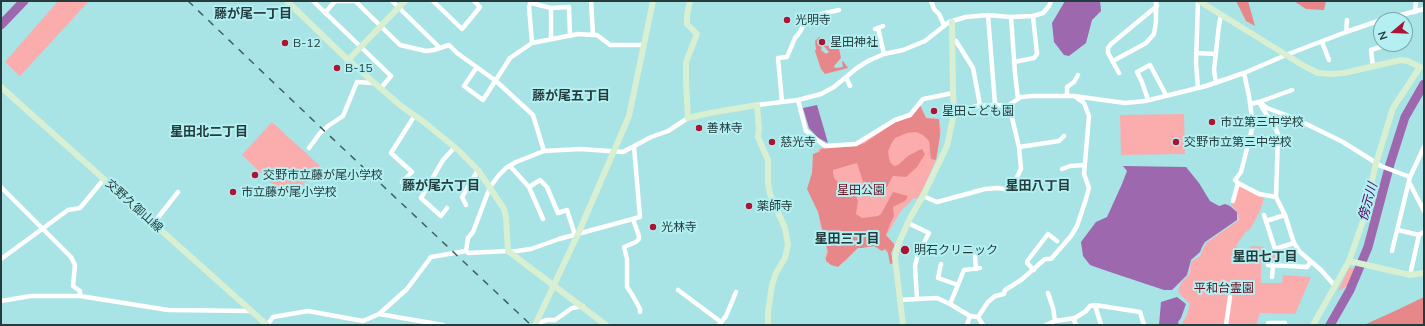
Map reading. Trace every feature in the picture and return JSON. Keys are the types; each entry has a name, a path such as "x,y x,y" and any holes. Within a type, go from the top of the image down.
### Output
{"street":[{"path":"287,1 373,83 455,147 478,170 504,209 509,251 553,286 606,323"},
{"path":"313,1 362,46 391,76 381,88"},
{"path":"325,13 335,1 356,1 400,45 426,51 449,45 457,53 496,81 533,115 544,151"},
{"path":"392,1 440,48"},
{"path":"348,60 406,1"},
{"path":"433,1 462,29 480,7 474,1"},
{"path":"591,1 593,35"},
{"path":"535,325 629,116 653,1"},
{"path":"688,118 686,62 697,34 687,24 690,1"},
{"path":"931,1 934,10 939,14 944,25"},
{"path":"466,251 468,238 473,232 490,187 498,175 510,166 544,151 580,148 623,152 650,137 668,131 688,118 757,105 798,100 821,94 834,87 868,60 884,54 903,50 925,41 944,25 966,17 988,15 1011,17 1033,16 1043,13 1051,1"},
{"path":"1198,88 1196,53 1199,1 1304,66 1318,73 1344,73 1401,60 1408,61 1420,67"},
{"path":"1416,1 1415,12 1424,9"},
{"path":"532,43 529,7 531,2 551,8 569,7 570,36"},
{"path":"1113,61 1146,43 1154,34 1157,4"},
{"path":"1119,73 1108,53 1108,48 1157,4"},
{"path":"551,8 551,39"},
{"path":"782,102 778,58 787,57 795,38 806,20 813,16 840,10"},
{"path":"988,15 995,104"},
{"path":"1216,83 1214,70 1221,15"},
{"path":"1014,62 1034,58 1037,54 1033,16"},
{"path":"1011,17 1018,99"},
{"path":"1346,32 1347,20"},
{"path":"903,325 895,258 897,247 908,223 947,146 954,113 952,93 952,22"},
{"path":"954,113 980,105 1009,104 1018,99 1033,96 1074,96 1124,103 1148,100 1216,83 1346,32 1373,24"},
{"path":"883,26 876,28 884,54"},
{"path":"477,67 464,86 483,100 510,58 532,43 578,34 597,35 610,45 644,45"},
{"path":"952,40 956,41 973,68 980,105"},
{"path":"1322,42 1330,60"},
{"path":"1373,48 1368,50 1373,67"},
{"path":"1196,53 1216,54"},
{"path":"1313,325 1349,261 1363,221 1393,108 1424,61"},
{"path":"1148,100 1137,72 1150,64 1166,95"},
{"path":"1244,73 1253,125 1241,172 1235,180 1259,194 1276,197"},
{"path":"1067,96 1067,87 1074,82 1078,75"},
{"path":"846,77 850,86"},
{"path":"309,148 320,133 343,116 357,82 373,83"},
{"name":"交野久御山線","path":"1,87 267,325"},
{"path":"1250,104 1292,90"},
{"path":"798,100 806,131 825,146 856,144 895,120 910,115 923,99 952,93"},
{"path":"978,317 988,302 995,296 1004,294 1005,290 1034,270 1046,259 1051,259 1055,256 1077,226 1089,188 1084,174 1084,165 1089,130 1089,116 1084,103 1074,96"},
{"path":"1259,102 1267,108 1294,118 1343,142 1378,164 1410,180 1424,211"},
{"path":"1259,102 1274,124 1278,134 1276,197 1285,215 1294,243 1300,252 1335,286"},
{"path":"1009,104 1019,147 1021,169 1017,177"},
{"path":"757,105 759,130 758,137 768,160 768,183 770,194 785,228 788,245 785,258 776,273 772,285 769,300 768,325"},
{"path":"402,182 412,172 391,153 415,116"},
{"path":"1019,147 1059,141 1064,136"},
{"path":"1392,251 1410,180 1424,146"},
{"path":"447,208 441,216 422,198 443,160 455,147"},
{"path":"267,325 273,317 308,311 363,321 379,314 407,289 432,257 466,251 468,253 531,249 640,217 634,147"},
{"path":"1421,153 1424,159"},
{"path":"1062,169 1070,166 1084,165"},
{"path":"510,166 529,187 543,219"},
{"path":"466,205 462,197 478,170"},
{"path":"1,259 68,210 80,208 104,179"},
{"path":"529,187 540,180 546,187 558,212 567,210 576,235"},
{"path":"1233,201 1238,183"},
{"path":"1,187 71,257 75,265 73,286 80,291 80,296"},
{"path":"923,196 936,202 985,189 998,188 1009,190"},
{"path":"153,224 178,192"},
{"path":"1264,215 1275,249 1294,243"},
{"path":"1266,221 1285,215"},
{"path":"634,219 639,239 636,242 624,247 627,259 627,287 634,296 640,312"},
{"path":"908,223 929,233 918,254 915,266 917,299"},
{"path":"1398,230 1422,234 1410,275"},
{"path":"1034,270 1027,263 1028,260 1048,234 1057,241"},
{"path":"950,304 964,268 978,269 974,256"},
{"path":"1349,261 1410,275 1424,273"},
{"path":"1272,277 1270,266 1282,264 1307,267 1311,262"},
{"path":"941,264 938,278 958,285"},
{"path":"678,290 720,323 730,309 736,292"},
{"path":"1048,293 1054,308 1055,321"},
{"path":"1,301 31,296 80,296 168,310 252,311"},
{"path":"1226,325 1230,297"},
{"path":"899,300 937,298 970,316 978,317"},
{"path":"1046,325 1055,321 1073,318 1080,315 1090,306 1095,305 1140,312 1144,325"},
{"path":"1095,305 1101,325"},
{"path":"535,325 546,320 555,320 572,308 581,306"},
{"path":"379,314 443,325"},
{"path":"967,325 970,316"},
{"path":"978,317 983,325"},
{"path":"1073,318 1076,325"},
{"path":"1268,325 1268,323 1285,323 1285,325"}],"green space":[{"path":"58,1 89,1 20,76 5,62"},
{"name":"星田公園","path":"919,104 926,118 939,119 941,129 936,160 923,189 917,199 914,198 901,211 886,236 861,244 845,262 841,259 827,262 825,259 827,249 820,224 818,202 818,150 825,146 856,144 895,120 910,115"},
{"path":"1184,114 1185,154 1121,155 1120,115"},
{"path":"272,122 320,166 294,194 283,194 242,155"},
{"name":"平和台霊園","path":"1236,183 1252,193 1264,198 1261,209 1251,228 1245,233 1236,246 1243,253 1252,246 1263,247 1265,251 1276,254 1275,262 1261,258 1261,283 1282,283 1283,275 1311,277 1295,314 1260,313 1256,325 1181,325 1187,315 1190,304 1178,292 1181,283 1190,273 1191,262 1200,256 1206,243 1239,220 1237,211 1231,205"},
{"path":"1349,268 1358,269 1351,284 1338,291"}],"shaded area":[{"path":"1065,1 1100,1 1101,11 1092,20 1086,43 1069,56 1064,55 1054,42 1052,23"},
{"path":"1236,1 1248,1 1255,26 1246,21"},
{"path":"1294,1 1326,1 1324,10 1306,9"},
{"path":"819,37 823,40 821,50 826,54 829,52 823,45 828,46 838,44 841,58 834,66 835,68 843,67 843,61 848,68 825,74 821,69 815,51 815,41"},
{"path":"817,105 828,143 818,138 809,128 803,108"},
{"name":"星田公園","path":"920,105 926,118 939,119 940,136 936,160 931,159 929,141 923,135 916,132 907,133 895,138 888,152 890,162 894,166 898,165 908,156 922,149 925,154 917,167 906,177 893,176 887,187 868,189 864,185 857,163 833,170 834,178 841,185 854,192 858,201 856,214 862,218 878,216 881,214 893,192 908,196 905,201 893,207 894,216 886,235 895,245 891,253 894,263 890,264 888,253 885,249 882,251 874,246 858,248 838,267 831,265 826,261 828,252 818,212 807,189 812,173 813,154 819,152 821,149 855,146 865,143 892,124 910,116"},
{"path":"1123,166 1186,167 1199,183 1210,201 1219,206 1225,204 1230,206 1237,212 1237,220 1205,242 1200,252 1191,260 1187,275 1172,290 1164,290 1090,265 1083,256 1081,242 1096,222 1107,217 1127,171"},
{"path":"1177,297 1186,304 1178,322 1179,325 1159,325 1161,302"},
{"path":"1424,297 1424,325 1364,325 1397,310"}],"waterway":[{"path":"1,25 24,1"},
{"name":"傍示川","path":"1330,325 1350,290 1368,247 1390,164 1405,117 1424,84"}],"railway":[{"path":"188,1 531,325"}],"place":[{"name":"光明寺","path":"787,20"},
{"name":"星田神社","path":"822,42"},
{"name":"B-12","path":"285,43"},
{"name":"B-15","path":"337,68"},
{"name":"星田こども園","path":"934,111"},
{"name":"市立第三中学校","path":"1212,122"},
{"name":"善林寺","path":"699,128"},
{"name":"慈光寺","path":"772,142"},
{"name":"交野市立第三中学校","path":"1176,142"},
{"name":"交野市立藤が尾小学校","path":"255,175"},
{"name":"市立藤が尾小学校","path":"233,192"},
{"name":"薬師寺","path":"749,206"},
{"name":"光林寺","path":"653,227"},
{"name":"明石クリニック","path":"905,250"}],"district":[{"name":"藤が尾一丁目","path":"253,14"},
{"name":"藤が尾五丁目","path":"571,96"},
{"name":"星田北二丁目","path":"209,132"},
{"name":"藤が尾六丁目","path":"441,186"},
{"name":"星田八丁目","path":"1038,186"},
{"name":"星田三丁目","path":"847,239"},
{"name":"星田七丁目","path":"1265,257"}]}
